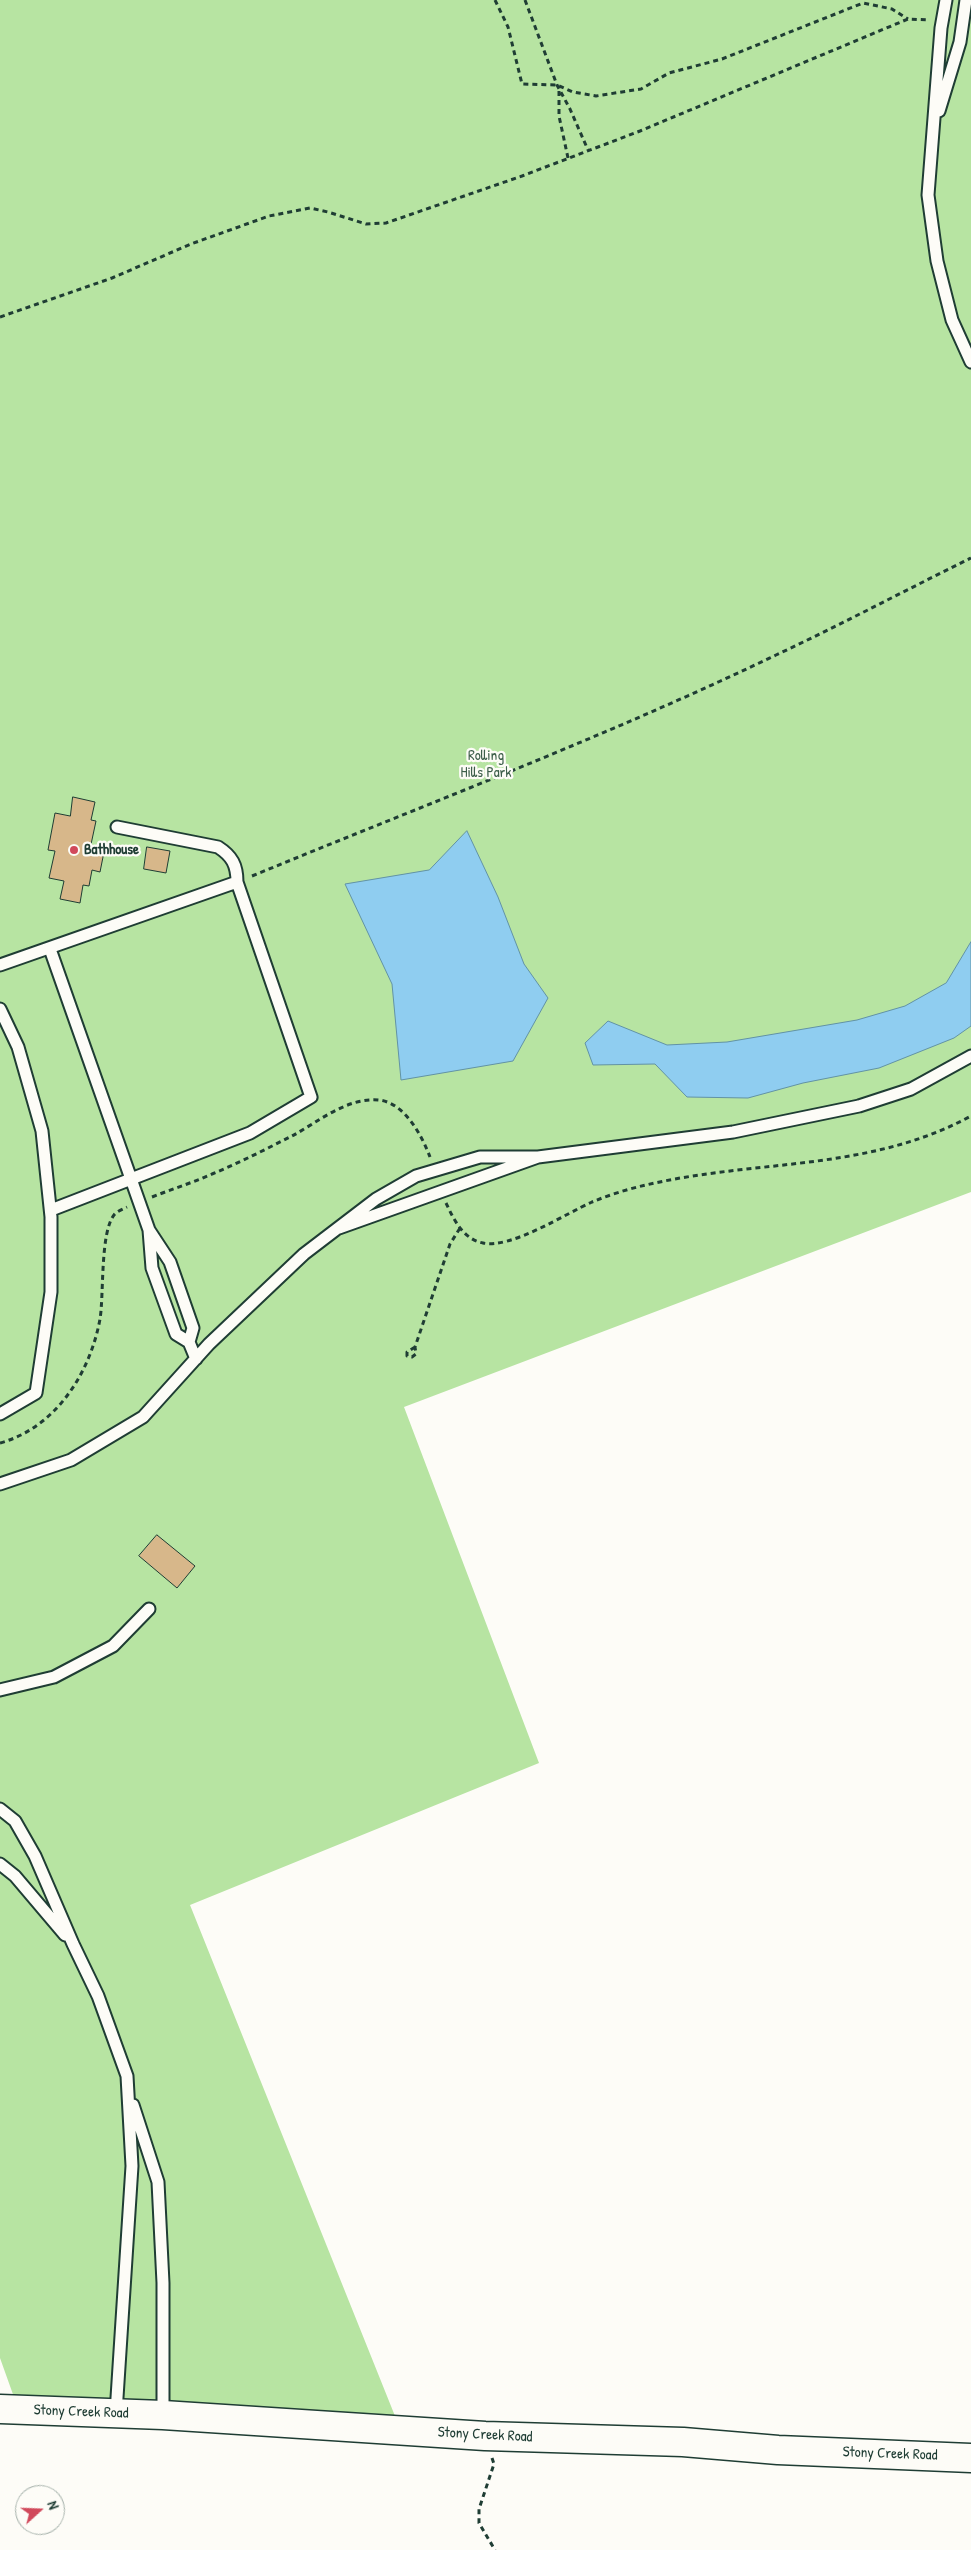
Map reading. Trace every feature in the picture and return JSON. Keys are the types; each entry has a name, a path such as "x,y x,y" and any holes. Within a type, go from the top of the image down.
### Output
{"main road":[{"name":"Stony Creek Road","path":"0,2409 163,2414 485,2436 683,2442 778,2450 971,2458"}],"lane":[{"path":"946,0 942,22 928,195 937,261 952,320 971,362"},
{"path":"933,129 960,42 966,0"},
{"path":"50,1210 250,1132 312,1097 237,882 234,862 229,854 218,847 117,827"},
{"path":"0,965 237,882"},
{"path":"50,949 150,1230 170,1262 193,1328 189,1342"},
{"path":"0,1009 18,1047 42,1131 50,1210 51,1292 36,1393 0,1414"},
{"path":"0,1484 72,1460 143,1417 196,1359 304,1254 376,1200 416,1176 480,1157 538,1157 732,1132 859,1106 911,1089 971,1056"},
{"path":"339,1228 538,1157"},
{"path":"150,1230 152,1268 176,1334 189,1342 196,1359"},
{"path":"0,1690 54,1678 113,1646 149,1609"},
{"path":"0,1809 14,1822 35,1856 101,2005 127,2076 130,2096 131,2175 116,2413"},
{"path":"0,1864 15,1876 73,1944"},
{"path":"130,2096 158,2182 163,2283 163,2414"}],"path":[{"path":"495,0 508,27 522,84 557,85 573,92 596,96 641,89 669,73 722,59 863,3 892,9 908,19 942,22"},
{"path":"525,0 557,85 570,108 588,150"},
{"path":"0,317 112,278 191,244 269,216 310,208 366,224 386,223 640,132 908,19"},
{"path":"560,90 559,116 568,158"},
{"path":"237,882 476,787 686,695 776,655 971,558"},
{"path":"415,1347 450,1244 460,1228"},
{"path":"485,2436 494,2464 478,2509 479,2523 495,2550"}],"green space":[{"name":"Rolling Hills Park","path":"0,0 971,0 971,1192 404,1407 539,1763 190,1905 397,2421 15,2400 0,2358"}],"water":[{"path":"467,831 498,897 524,964 548,998 513,1061 401,1080 392,984 345,884 429,870"},
{"path":"971,942 971,1026 954,1038 879,1068 803,1083 748,1098 687,1097 655,1064 593,1065 585,1043 608,1021 667,1045 727,1042 857,1020 905,1006 946,983"}],"building":[{"name":"Bathhouse","path":"73,797 95,802 91,820 96,821 90,849 104,852 100,872 92,870 89,886 83,885 80,903 60,899 64,881 49,878 55,851 48,850 55,813 70,816"},
{"path":"147,847 170,851 166,873 144,869"},
{"path":"157,1535 195,1566 177,1588 139,1556"}],"place":[{"name":"Bathhouse","path":"74,850"}]}
